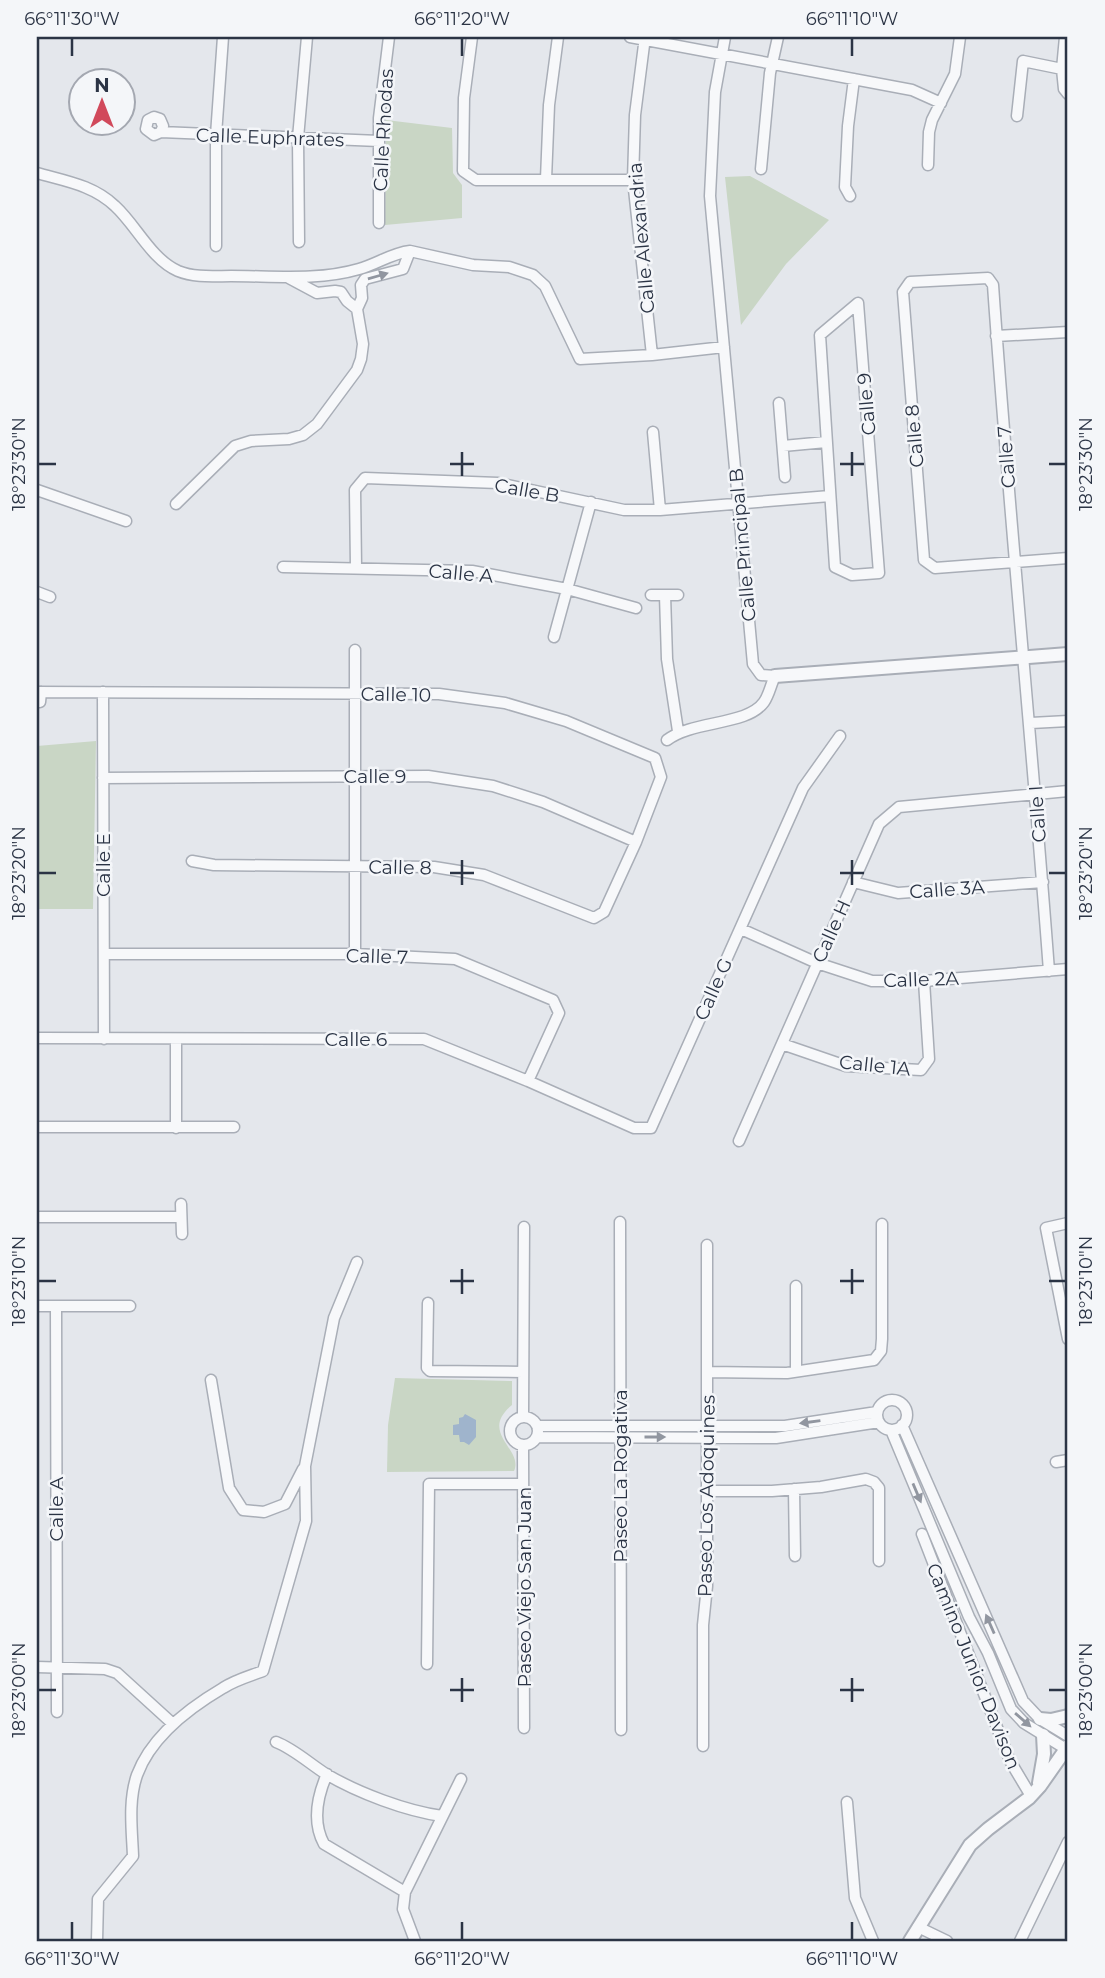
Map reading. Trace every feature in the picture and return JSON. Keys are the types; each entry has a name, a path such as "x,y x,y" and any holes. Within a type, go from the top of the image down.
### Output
{"street":[{"path":"216,246 216,135 223,37"},
{"path":"299,242 298,138 307,37"},
{"name":"Calle Rhodas","path":"379,223 381,94 389,37"},
{"path":"472,37 464,98 463,171 476,180 633,180"},
{"path":"547,179 549,105 558,37"},
{"path":"631,37 912,90 941,103"},
{"name":"Calle Principal B","path":"725,37 715,92 710,196 753,664 761,675 775,676"},
{"path":"761,169 772,63 778,37"},
{"path":"928,164 929,132 955,74 960,37"},
{"path":"1065,37 1062,69 1064,89 1068,94"},
{"name":"Calle Alexandria","path":"645,38 635,115 633,180 652,355"},
{"path":"1017,116 1023,61 1062,69"},
{"path":"850,196 845,187 848,125 854,79"},
{"name":"Calle Euphrates","path":"161,132 379,141"},
{"path":"37,173 89,187 114,205 157,255 177,271 198,276 289,278 360,269 400,252 410,251 472,265 509,267 533,275 545,286 580,359 724,347"},
{"path":"176,504 235,446 251,441 289,439 303,435 317,424 357,370 361,359 363,344 357,309 362,298 361,285 403,269 410,251"},
{"path":"289,278 317,293 341,292 346,302 357,309"},
{"name":"Calle 7","path":"969,279 988,278 993,285 1023,657"},
{"name":"Calle 8","path":"969,279 910,282 903,292 924,561 935,568 1014,562"},
{"name":"Calle 9","path":"858,303 879,573 852,575 835,567 826,442 820,335 858,303"},
{"path":"996,336 1068,332"},
{"path":"779,403 785,477"},
{"path":"653,432 660,510"},
{"path":"783,446 826,442"},
{"name":"Calle B","path":"356,567 355,490 365,478 498,483 624,510 660,510 739,503"},
{"path":"37,490 126,521"},
{"path":"739,503 830,496"},
{"path":"554,636 591,502"},
{"path":"1014,562 1068,558"},
{"name":"Calle A","path":"283,567 472,571 567,589 636,608"},
{"path":"37,592 50,597"},
{"path":"651,595 678,595"},
{"path":"665,595 667,659 678,731"},
{"path":"355,650 355,954"},
{"path":"667,740 678,731 751,713 764,702 775,676 1068,654"},
{"name":"Calle I","path":"1023,657 1031,723 1049,971"},
{"name":"Calle 10","path":"39,695 103,692 439,694 505,704 566,721 655,758 661,777 635,842"},
{"name":"Calle E","path":"103,692 104,1038"},
{"path":"1031,723 1068,721"},
{"name":"Calle G","path":"528,1081 634,1128 651,1128 803,788 840,736"},
{"name":"Calle 9","path":"103,778 428,776 494,786 543,802 635,842"},
{"name":"Calle H","path":"739,1141 879,824 899,807 1068,791"},
{"name":"Calle 8","path":"192,861 214,866 434,867 485,875 594,918 604,912 635,842"},
{"name":"Calle 3A","path":"853,882 898,893 1043,882"},
{"name":"Calle 2A","path":"741,929 817,963 872,981 924,981 1068,969"},
{"name":"Calle 7","path":"104,954 355,954 455,959 553,1000 559,1013 528,1081"},
{"name":"Calle 1A","path":"782,1044 846,1066 920,1070 929,1059 924,981"},
{"name":"Calle 6","path":"37,1038 424,1039 528,1081"},
{"path":"176,1038 176,1128"},
{"path":"37,1127 234,1127"},
{"path":"181,1205 182,1234"},
{"path":"37,1217 181,1217"},
{"name":"Paseo La Rogativa","path":"620,1222 621,1730"},
{"path":"1068,1223 1046,1228 1068,1339"},
{"path":"707,1372 796,1371 874,1360 881,1351 882,1224"},
{"name":"Paseo Viejo San Juan","path":"524,1227 523,1417 513,1422 509,1431 513,1440 523,1445 524,1728"},
{"name":"Paseo Los Adoquines","path":"703,1746 703,1625 707,1586 708,1490 707,1245"},
{"path":"97,1941 98,1899 134,1856 131,1813 137,1776 155,1744 173,1724 224,1687 263,1671 306,1521 305,1465 334,1318 357,1262"},
{"path":"796,1286 796,1371"},
{"path":"428,1303 430,1371 523,1372"},
{"path":"37,1306 130,1306"},
{"name":"Calle A","path":"56,1306 57,1712"},
{"path":"211,1380 229,1488 243,1510 264,1512 285,1504 305,1465"},
{"path":"537,1431 619,1437 797,1436 878,1417 887,1401 897,1401 907,1416 902,1425 891,1430"},
{"path":"523,1417 531,1418 537,1431 531,1444 523,1445"},
{"path":"537,1431 620,1426 785,1426 878,1417"},
{"path":"878,1417 891,1430 969,1617 988,1653 1011,1709 1024,1723 1043,1735 1068,1744"},
{"path":"902,1425 1023,1701 1068,1744"},
{"path":"1056,1462 1068,1460"},
{"path":"708,1490 794,1489 866,1479 874,1482 879,1488 879,1561"},
{"path":"427,1664 429,1484 523,1484"},
{"path":"794,1489 795,1556"},
{"name":"Camino Junior Davison","path":"922,1534 1010,1761 1034,1793"},
{"path":"37,1667 106,1669 117,1673 173,1724"},
{"path":"1040,1719 1051,1720 1068,1716"},
{"path":"1034,1793 1044,1754 1043,1735"},
{"path":"276,1742 327,1774 359,1790 426,1814 443,1816"},
{"path":"910,1941 970,1845 1034,1793 1068,1744"},
{"path":"327,1774 321,1787 316,1821 324,1844 405,1892"},
{"path":"415,1941 403,1909 405,1892 461,1779"},
{"path":"847,1802 855,1898 873,1941"},
{"path":"1020,1941 1068,1844"},
{"path":"918,1927 947,1941"}],"green space":[{"path":"386,120 452,128 453,173 462,185 462,218 385,225"},
{"path":"750,176 829,220 786,264 741,325 725,177"},
{"path":"96,741 93,909 37,909 37,746"},
{"path":"395,1378 512,1381 512,1405 499,1424 500,1432 513,1455 514,1471 387,1472 388,1425"}],"water":[{"path":"465,1414 476,1420 476,1437 469,1445 460,1442 459,1435 453,1435 453,1425 459,1424 459,1418"}]}
